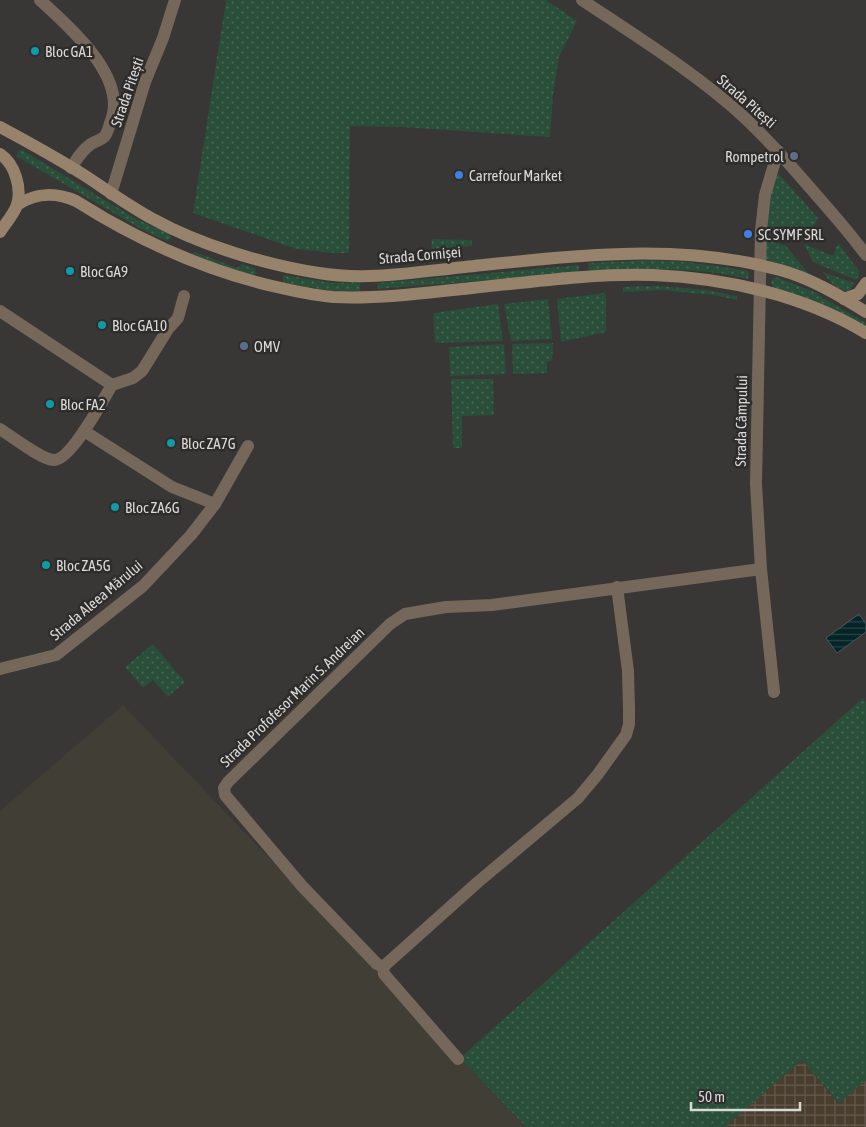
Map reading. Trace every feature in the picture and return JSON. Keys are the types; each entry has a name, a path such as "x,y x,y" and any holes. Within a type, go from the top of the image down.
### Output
{"street":[{"path":"40,0 75,34 101,65 110,84 115,101 114,114 104,137 82,151 72,168"},
{"name":"Strada Pitești","path":"111,194 145,82 163,38 175,0"},
{"name":"Strada Pitești","path":"582,0 644,40 745,118 778,151 848,231 866,255"},
{"name":"Strada Cornișei","path":"0,127 72,168 156,221 214,245 270,263 320,274 347,276 391,275 526,261 644,253 690,255 735,260 780,270 801,278 866,312"},
{"name":"Strada Câmpului","path":"774,692 761,569 756,484 761,230 765,195 778,151"},
{"path":"0,154 10,164 15,174 18,190 17,205"},
{"path":"0,232 17,205 28,198 65,196 142,240 173,253 223,273 304,293 358,298 566,279 651,275 688,277 786,297 845,320 866,333"},
{"path":"173,253 183,233"},
{"path":"264,284 270,263"},
{"path":"844,299 858,294 866,283"},
{"path":"0,429 45,458 53,460 61,458 84,431 112,384 133,378 142,371 168,329 178,318 184,296"},
{"path":"0,311 112,384"},
{"path":"84,431 172,487 214,504"},
{"name":"Strada Aleea Mărului","path":"0,669 56,655 143,586 191,535 214,504 248,446"},
{"name":"Strada Profofesor Marin S. Andreian","path":"458,1059 384,974 383,967 377,964 302,886 225,795 224,788 390,624 405,614 446,607 492,605 761,569"},
{"path":"383,967 478,882 578,798 626,735 630,709 628,671 618,587"}],"shaded area":[{"path":"123,705 526,1127 0,1127 0,811"},
{"path":"802,1060 838,1103 866,1080 866,1127 725,1127"}],"green space":[{"path":"226,0 546,0 577,21 559,57 553,95 550,137 401,127 350,126 349,253 296,249 193,213"},
{"path":"20,149 138,220 171,234 171,238 167,241 141,229 16,156"},
{"path":"779,174 818,218 808,241 767,227 774,175"},
{"path":"432,239 472,240 472,246 431,249"},
{"path":"768,240 786,246 809,274 767,260 763,255 765,242"},
{"path":"838,243 859,271 859,276 856,280 813,262 804,244 833,256"},
{"path":"195,252 237,268 242,264 255,268 256,274 253,276 237,272 192,254"},
{"path":"651,260 711,265 747,271 749,273 748,279 688,270 589,273 588,263"},
{"path":"579,265 579,273 378,289 377,283"},
{"path":"823,272 854,283 849,292 841,290"},
{"path":"283,275 333,283 360,282 360,291 332,291 283,283"},
{"path":"776,277 817,293 866,323 866,327 790,292 773,288 771,280"},
{"path":"661,286 705,290 737,296 737,300 714,295 662,290 623,292 623,287"},
{"path":"606,294 606,332 561,342 557,299"},
{"path":"548,299 552,339 511,341 504,304"},
{"path":"498,304 503,341 435,343 433,313"},
{"path":"553,343 552,360 547,362 547,373 513,374 512,344"},
{"path":"504,344 506,374 450,376 449,347"},
{"path":"451,379 493,379 494,415 462,416 462,448 453,448"},
{"path":"153,644 185,682 168,697 153,680 143,688 125,667"},
{"path":"863,698 866,702 866,1080 839,1103 802,1060 725,1127 526,1127 460,1058"}],"water":[{"path":"859,614 866,624 866,632 837,653 826,638"}],"place":[{"name":"Bloc GA1","path":"35,51"},
{"name":"Rompetrol","path":"794,156"},
{"name":"Carrefour Market","path":"459,175"},
{"name":"SC SYMF SRL","path":"748,234"},
{"name":"Bloc GA9","path":"70,271"},
{"name":"Bloc GA10","path":"102,325"},
{"name":"OMV","path":"244,346"},
{"name":"Bloc FA2","path":"50,404"},
{"name":"Bloc ZA7G","path":"171,443"},
{"name":"Bloc ZA6G","path":"115,507"},
{"name":"Bloc ZA5G","path":"46,565"}]}
